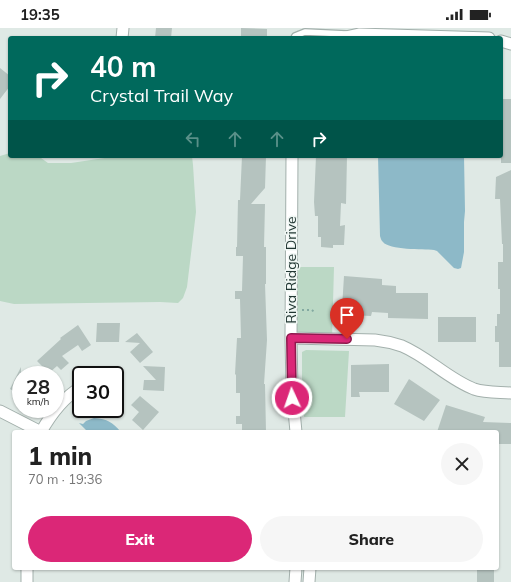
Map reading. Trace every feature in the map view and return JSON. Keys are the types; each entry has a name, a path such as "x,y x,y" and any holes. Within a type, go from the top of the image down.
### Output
{"street":[{"path":"350,36 359,34 422,36"},
{"name":"Riva Ridge Drive","path":"292,158 291,338 292,389 296,430"},
{"path":"291,338 375,340 388,342 402,346 460,382 475,389 511,393"},
{"path":"42,430 61,403 72,393"},
{"path":"0,411 37,430"},
{"path":"27,570 27,582"},
{"path":"295,582 296,570"},
{"path":"309,582 310,570"}],"lane":[{"path":"295,36 305,32 359,34"}],"path":[{"path":"302,310 312,310 314,312"}],"green space":[{"path":"8,154 8,158 41,158 48,163 71,163 105,158 192,158 196,212 187,287 183,298 178,303 14,304 0,301 0,156"},
{"path":"291,267 334,267 332,339 291,338"},
{"path":"306,350 349,351 345,417 304,417 302,401 302,352"}],"water":[{"path":"378,158 464,158 464,252 461,268 454,268 437,251 407,249 386,245 380,236"},
{"path":"94,418 103,419 119,430 86,430 79,423 83,424"}],"building":[{"path":"156,28 172,28 171,36 155,36"},
{"path":"241,28 267,29 267,36 241,36"},
{"path":"0,68 8,74 8,89 0,99"},
{"path":"503,99 511,99 511,163 501,163 501,158 503,158"},
{"path":"242,158 266,158 265,188 251,204 265,204 264,247 266,247 265,284 267,340 264,384 266,430 242,430 242,424 236,424 236,416 240,416 240,393 236,393 235,374 237,338 241,338 240,299 235,299 235,291 242,291 243,256 236,256 238,200 240,200"},
{"path":"316,158 347,158 346,204 341,203 340,226 345,225 344,245 333,245 333,248 321,247 321,237 318,237 318,216 315,216 314,202"},
{"path":"511,170 511,367 499,367 499,342 495,342 495,326 497,326 497,314 500,314 498,262 503,262 503,244 500,199 495,199 496,177"},
{"path":"344,276 382,279 382,285 396,286 396,293 428,293 428,319 388,318 388,313 372,312 371,316 351,315 351,309 342,308"},
{"path":"438,317 476,317 476,342 438,342"},
{"path":"97,323 120,323 119,342 96,342"},
{"path":"78,325 91,345 82,351 78,345 62,356 69,363 64,367 64,366 42,366 37,361 61,339 60,338"},
{"path":"137,333 153,352 140,363 130,352 140,343 125,342"},
{"path":"389,364 389,392 359,392 360,397 351,397 351,365"},
{"path":"143,366 165,367 164,391 143,390 144,380 156,380"},
{"path":"409,379 440,400 424,421 394,404"},
{"path":"140,396 159,412 143,430 132,420 139,412 131,405"},
{"path":"446,405 485,417 483,422 511,423 511,444 499,444 499,430 438,430"},
{"path":"477,570 494,570 494,582 477,582"}],"route":[{"path":"292,398 291,338 347,339"}]}
